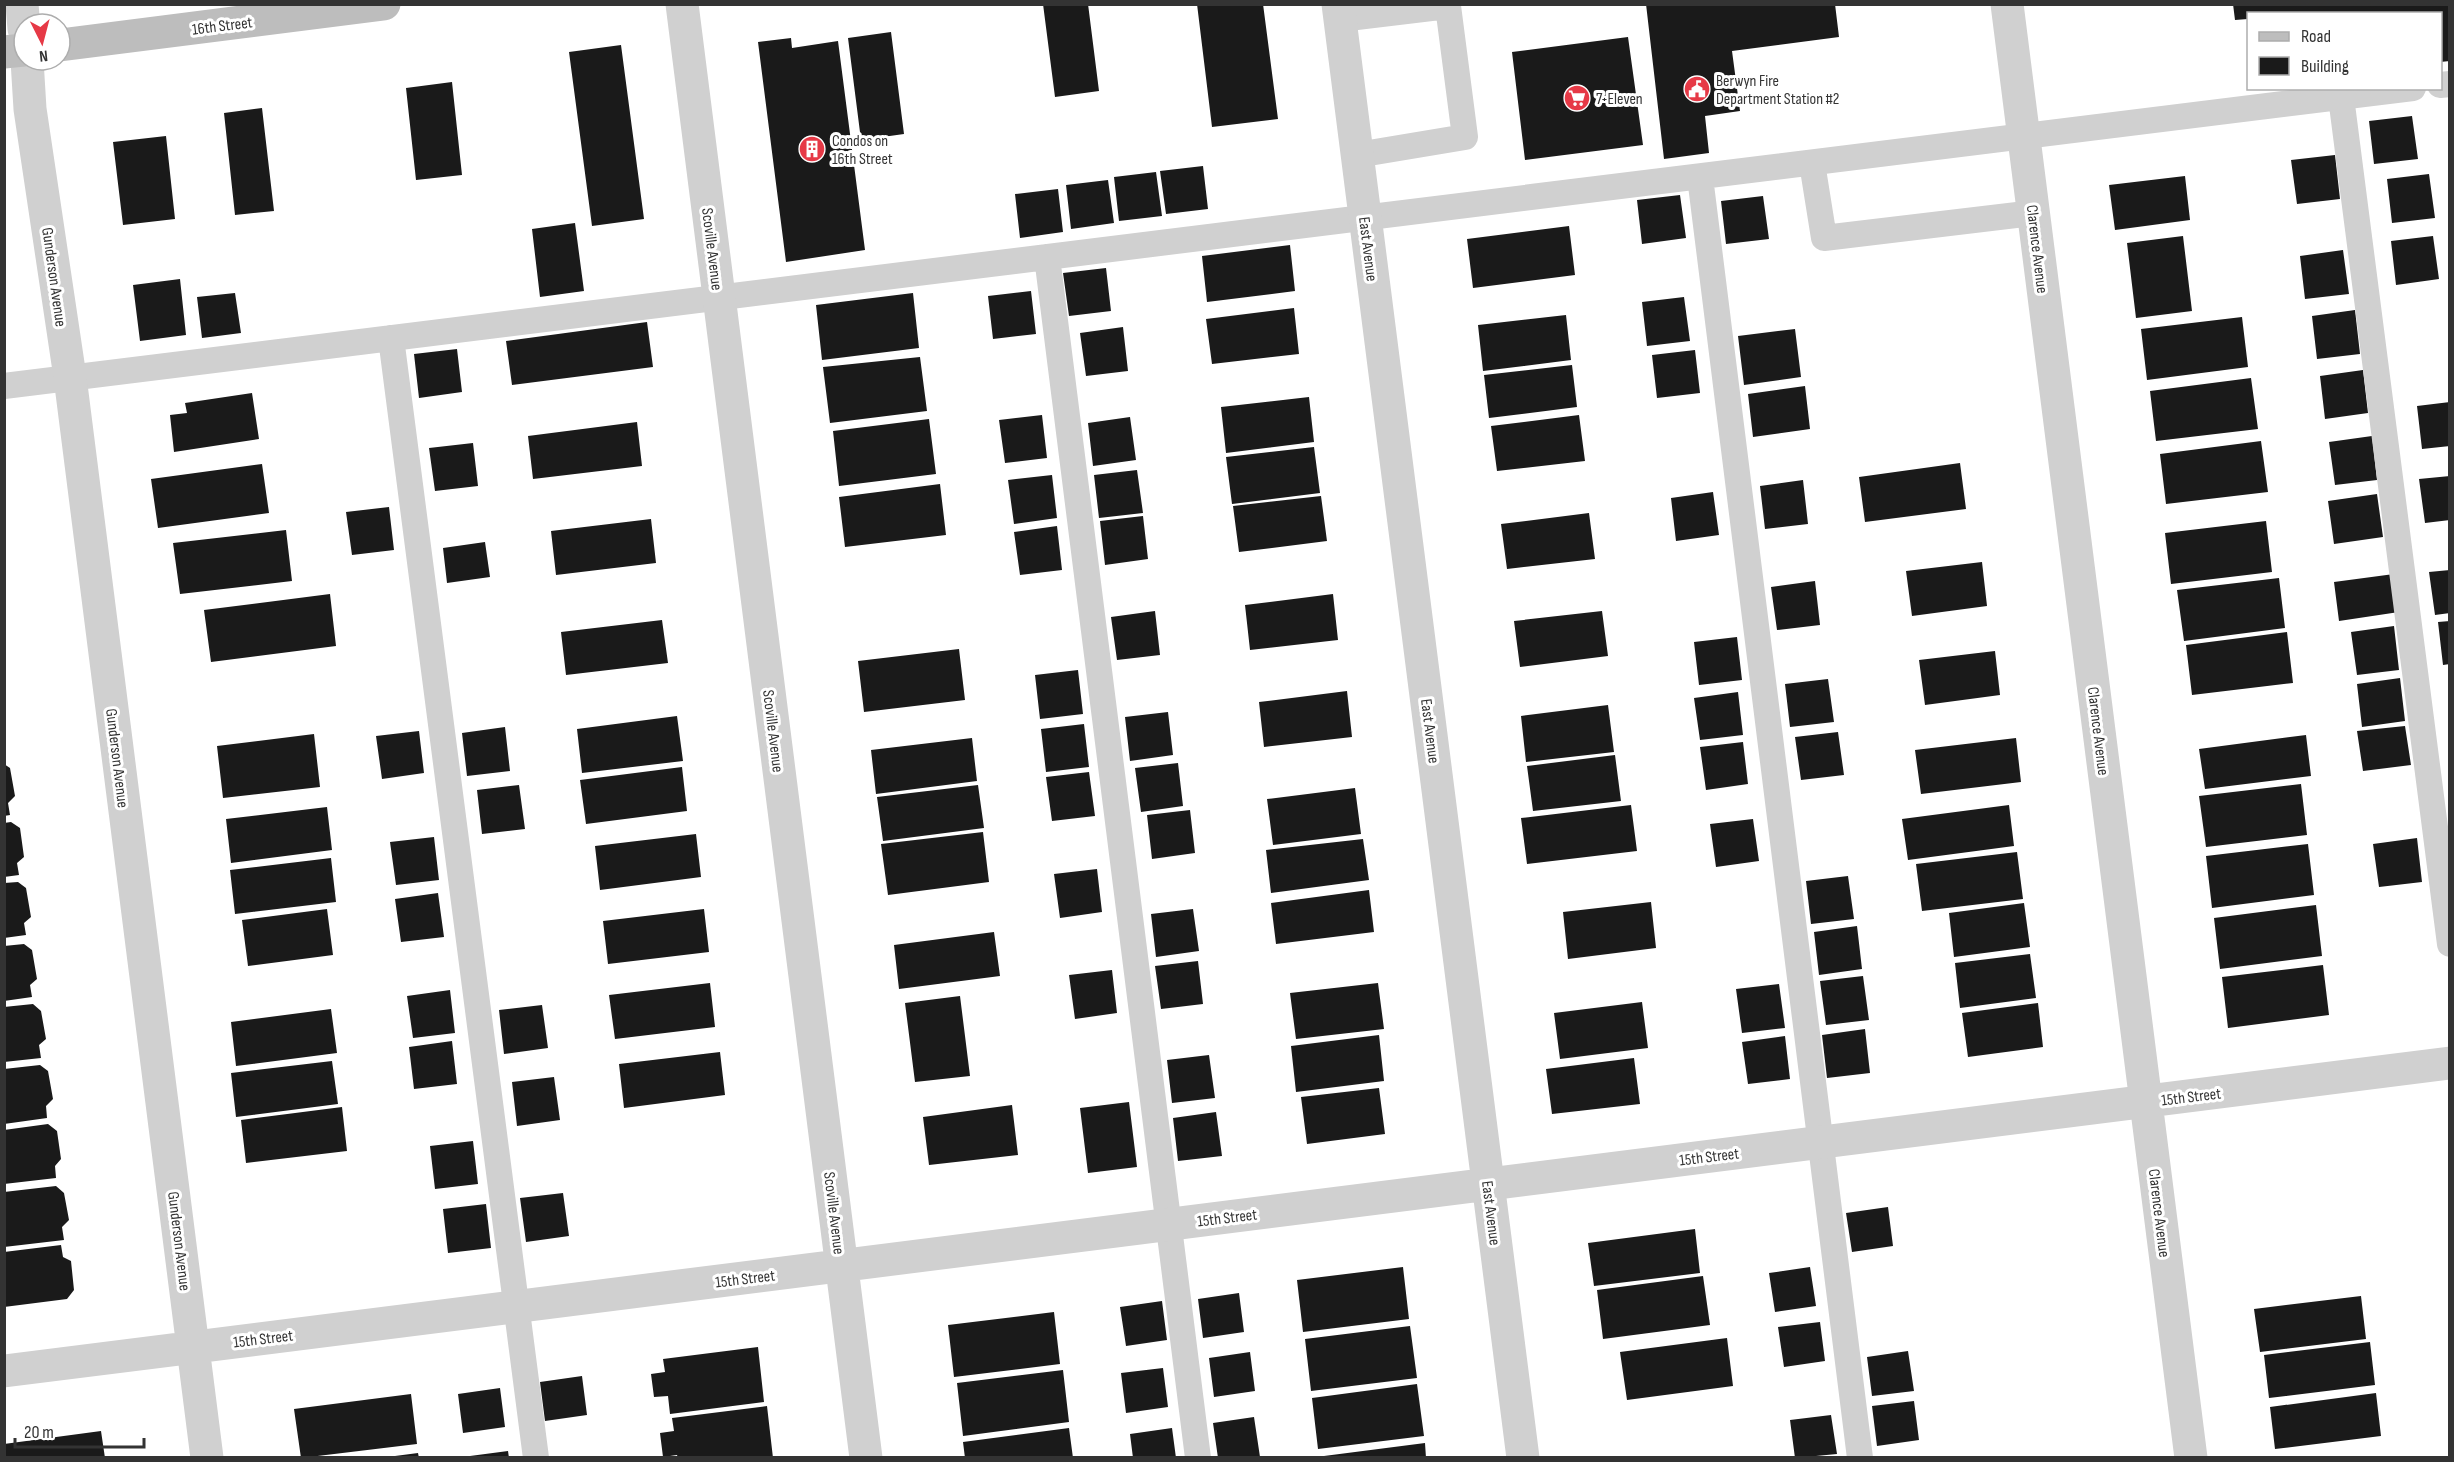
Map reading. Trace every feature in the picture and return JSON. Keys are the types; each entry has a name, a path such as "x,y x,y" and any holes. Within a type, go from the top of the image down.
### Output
{"street":[{"name":"16th Street","path":"72,43 384,4"},
{"name":"Scoville Avenue","path":"682,4 866,1458"},
{"name":"Clarence Avenue","path":"2007,4 2191,1458"},
{"name":"East Avenue","path":"1339,12 1523,1458"},
{"name":"Gunderson Avenue","path":"28,72 30,109 70,377 207,1458"},
{"name":"15th Street","path":"4,1371 2450,1063"}],"lane":[{"path":"1339,12 1450,5 1465,137 1357,155"},
{"path":"4,386 2397,90"},
{"path":"2342,97 2450,944"},
{"path":"1812,163 1824,238 2034,213"},
{"path":"1700,177 1860,1458"},
{"path":"1047,257 1198,1458"},
{"path":"391,338 536,1458"}],"building":[{"path":"1043,4 1088,4 1099,91 1055,97"},
{"path":"1197,4 1263,4 1278,119 1212,127"},
{"name":"Berwyn Fire Department Station #2","path":"1646,4 1835,4 1839,37 1732,51 1740,111 1705,116 1709,153 1664,159"},
{"path":"2233,4 2450,4 2450,61 2442,62 2442,12 2247,12 2247,19 2235,20"},
{"path":"891,32 904,134 861,140 848,38"},
{"name":"7-Eleven","path":"1628,37 1643,145 1525,160 1512,52"},
{"name":"Condos on 16th Street","path":"791,38 792,48 838,41 865,250 786,262 758,42"},
{"path":"621,45 644,219 592,226 569,52"},
{"path":"452,82 462,175 416,180 406,88"},
{"path":"262,108 274,211 235,215 224,113"},
{"path":"2412,116 2418,159 2374,164 2369,121"},
{"path":"166,136 175,219 123,225 113,142"},
{"path":"2335,155 2340,199 2297,204 2291,160"},
{"path":"1203,166 1208,209 1166,214 1160,171"},
{"path":"1156,172 1162,216 1119,221 1114,177"},
{"path":"2429,174 2435,218 2392,223 2387,179"},
{"path":"2185,176 2190,220 2115,230 2109,185"},
{"path":"1108,180 1114,223 1071,229 1066,185"},
{"path":"1058,189 1063,232 1020,238 1015,194"},
{"path":"1680,195 1686,238 1642,244 1637,200"},
{"path":"1763,196 1769,239 1726,244 1721,201"},
{"path":"575,223 584,291 540,297 532,229"},
{"path":"1569,226 1575,275 1473,288 1467,239"},
{"path":"2183,236 2192,311 2136,318 2127,243"},
{"path":"2433,236 2439,279 2396,285 2391,241"},
{"path":"1290,245 1295,291 1207,302 1202,256"},
{"path":"2343,250 2349,294 2305,299 2300,256"},
{"path":"1106,268 1111,311 1069,316 1063,273"},
{"path":"180,279 186,335 140,341 133,285"},
{"path":"1031,291 1036,334 993,339 988,296"},
{"path":"235,293 241,333 202,338 197,297"},
{"path":"913,293 919,348 822,360 816,305"},
{"path":"1684,297 1690,341 1647,346 1642,302"},
{"path":"1294,308 1299,354 1212,364 1206,319"},
{"path":"2355,310 2360,354 2317,359 2312,316"},
{"path":"1566,315 1571,360 1483,371 1478,325"},
{"path":"2242,317 2248,367 2147,380 2141,329"},
{"path":"647,322 653,367 512,385 506,341"},
{"path":"1123,327 1128,371 1086,376 1080,333"},
{"path":"1795,329 1801,377 1744,385 1738,336"},
{"path":"457,349 462,392 419,398 414,354"},
{"path":"1695,350 1700,393 1657,398 1652,355"},
{"path":"920,357 927,411 830,423 823,367"},
{"path":"1572,365 1577,407 1489,418 1484,375"},
{"path":"2363,370 2368,413 2325,419 2320,376"},
{"path":"2251,378 2258,429 2156,441 2150,391"},
{"path":"1805,386 1810,429 1753,437 1748,394"},
{"path":"252,393 259,439 174,452 170,415 187,413 185,403"},
{"path":"1309,397 1314,442 1226,453 1221,407"},
{"path":"2450,402 2450,446 2422,449 2417,406"},
{"path":"1042,415 1047,458 1005,463 999,420"},
{"path":"1579,415 1585,461 1497,471 1491,426"},
{"path":"1130,417 1136,460 1093,466 1088,423"},
{"path":"929,419 936,474 839,486 833,431"},
{"path":"637,422 642,466 533,479 528,436"},
{"path":"2372,436 2377,480 2335,485 2329,442"},
{"path":"2261,441 2268,492 2166,504 2160,454"},
{"path":"473,443 478,486 435,491 429,448"},
{"path":"1314,447 1320,493 1232,504 1226,457"},
{"path":"1960,463 1966,509 1865,522 1859,477"},
{"path":"262,464 269,513 158,528 151,479"},
{"path":"1137,470 1143,513 1099,518 1094,475"},
{"path":"1052,475 1057,518 1014,524 1008,480"},
{"path":"2450,476 2450,520 2425,523 2419,479"},
{"path":"1803,480 1808,524 1765,529 1760,486"},
{"path":"940,484 946,535 845,547 839,497"},
{"path":"1713,492 1719,535 1676,541 1671,498"},
{"path":"2377,494 2383,537 2334,544 2328,501"},
{"path":"1321,496 1327,541 1239,552 1233,506"},
{"path":"389,507 394,550 352,555 346,512"},
{"path":"1589,513 1595,559 1507,569 1501,524"},
{"path":"1143,516 1148,559 1105,565 1100,521"},
{"path":"651,519 656,563 556,575 551,531"},
{"path":"2266,521 2272,572 2171,584 2165,533"},
{"path":"1057,526 1062,570 1020,575 1014,532"},
{"path":"286,530 292,581 180,594 173,543"},
{"path":"485,542 490,577 447,583 443,548"},
{"path":"1982,562 1987,606 1912,616 1906,571"},
{"path":"2450,570 2450,613 2435,615 2429,572"},
{"path":"2394,574 2399,612 2339,621 2334,582"},
{"path":"2279,578 2285,628 2184,641 2177,590"},
{"path":"1815,581 1820,625 1777,630 1771,587"},
{"path":"330,594 336,646 211,662 204,610"},
{"path":"1333,594 1338,640 1250,650 1245,605"},
{"path":"1155,611 1160,655 1117,660 1111,617"},
{"path":"1602,611 1608,656 1520,667 1514,621"},
{"path":"662,620 668,663 566,675 561,632"},
{"path":"2450,621 2450,664 2443,665 2438,622"},
{"path":"2394,626 2399,670 2357,675 2351,632"},
{"path":"2287,632 2293,683 2192,695 2186,645"},
{"path":"1737,637 1742,680 1699,685 1694,642"},
{"path":"959,649 965,700 864,712 858,661"},
{"path":"1995,651 2000,695 1925,705 1919,660"},
{"path":"1078,670 1083,714 1040,719 1035,675"},
{"path":"2400,678 2405,721 2362,727 2357,684"},
{"path":"1828,679 1834,722 1790,727 1785,684"},
{"path":"1347,691 1352,737 1264,747 1259,702"},
{"path":"1738,692 1743,735 1700,740 1694,698"},
{"path":"1608,705 1614,752 1526,762 1521,716"},
{"path":"1168,712 1173,755 1130,761 1125,717"},
{"path":"677,716 683,761 582,773 577,729"},
{"path":"1084,724 1089,767 1046,772 1041,729"},
{"path":"2405,726 2411,765 2363,771 2357,731"},
{"path":"505,727 510,771 467,776 462,733"},
{"path":"419,731 424,773 382,779 376,736"},
{"path":"1838,732 1844,775 1801,780 1795,737"},
{"path":"314,734 320,787 223,798 217,746"},
{"path":"2306,735 2311,776 2205,789 2199,749"},
{"path":"972,738 977,781 876,794 871,750"},
{"path":"2016,738 2021,782 1921,794 1915,750"},
{"path":"1743,742 1748,784 1706,790 1700,747"},
{"path":"1615,755 1621,801 1533,811 1527,766"},
{"path":"1178,763 1183,806 1141,812 1135,768"},
{"path":"4,764 10,768 15,796 8,803 10,815 4,816"},
{"path":"682,767 687,811 586,824 580,780"},
{"path":"1089,772 1095,816 1052,821 1046,777"},
{"path":"2301,784 2307,835 2206,847 2199,796"},
{"path":"519,785 525,829 482,834 477,790"},
{"path":"978,785 984,828 883,841 877,797"},
{"path":"1355,788 1361,834 1273,845 1267,799"},
{"path":"1631,805 1637,851 1527,864 1521,818"},
{"path":"2009,805 2014,846 1908,860 1902,819"},
{"path":"327,807 332,850 231,863 226,819"},
{"path":"1190,810 1195,853 1152,859 1147,815"},
{"path":"1753,819 1759,861 1716,867 1710,824"},
{"path":"11,822 20,828 24,857 17,863 19,875 4,877 4,823"},
{"path":"983,832 989,882 888,895 881,844"},
{"path":"696,834 701,877 600,890 595,846"},
{"path":"434,837 439,880 396,885 390,842"},
{"path":"2417,838 2422,882 2379,887 2373,844"},
{"path":"1363,839 1369,880 1271,893 1266,850"},
{"path":"2308,844 2314,895 2212,908 2206,856"},
{"path":"2017,852 2023,899 1922,911 1916,864"},
{"path":"331,858 336,902 235,914 230,870"},
{"path":"1097,869 1102,912 1060,918 1054,874"},
{"path":"1848,876 1854,919 1811,924 1806,881"},
{"path":"18,882 26,888 31,917 24,923 26,935 4,938 4,883"},
{"path":"1369,890 1374,932 1276,944 1271,903"},
{"path":"438,893 444,937 401,942 395,899"},
{"path":"1651,902 1656,948 1568,959 1563,912"},
{"path":"2024,903 2030,947 1954,957 1949,913"},
{"path":"2316,905 2322,956 2220,969 2214,918"},
{"path":"327,909 333,955 248,966 242,920"},
{"path":"704,909 709,952 608,964 603,921"},
{"path":"1193,909 1199,951 1156,957 1151,914"},
{"path":"1857,926 1862,969 1819,975 1814,932"},
{"path":"994,932 1000,976 899,989 894,945"},
{"path":"24,944 32,950 37,979 30,985 32,997 4,1001 4,946"},
{"path":"2030,954 2036,998 1960,1008 1955,963"},
{"path":"1198,961 1203,1004 1161,1009 1155,966"},
{"path":"2323,965 2329,1015 2228,1028 2222,977"},
{"path":"1112,970 1117,1013 1075,1019 1069,975"},
{"path":"1863,976 1869,1020 1826,1025 1820,981"},
{"path":"710,983 715,1027 615,1039 609,995"},
{"path":"1378,983 1384,1029 1296,1039 1290,993"},
{"path":"1779,984 1785,1028 1742,1033 1736,989"},
{"path":"450,990 455,1033 413,1038 407,996"},
{"path":"960,996 970,1076 915,1082 905,1003"},
{"path":"1642,1002 1648,1048 1560,1059 1554,1013"},
{"path":"2038,1003 2043,1047 1968,1057 1962,1013"},
{"path":"33,1004 41,1011 46,1039 39,1045 41,1058 4,1062 4,1007"},
{"path":"542,1005 548,1048 504,1054 499,1010"},
{"path":"331,1009 337,1053 236,1066 231,1022"},
{"path":"1865,1029 1870,1073 1827,1078 1822,1035"},
{"path":"1379,1035 1384,1081 1296,1092 1291,1046"},
{"path":"1785,1036 1790,1079 1748,1084 1742,1042"},
{"path":"452,1041 457,1084 414,1089 409,1047"},
{"path":"720,1052 725,1095 624,1108 619,1064"},
{"path":"1209,1055 1215,1098 1172,1103 1167,1060"},
{"path":"1634,1058 1640,1104 1552,1114 1546,1069"},
{"path":"332,1061 338,1104 236,1117 231,1073"},
{"path":"40,1065 48,1071 53,1099 46,1106 47,1118 4,1124 4,1069"},
{"path":"554,1077 560,1120 517,1126 512,1082"},
{"path":"1379,1088 1385,1134 1307,1144 1301,1097"},
{"path":"1129,1102 1137,1167 1088,1173 1080,1108"},
{"path":"1012,1105 1018,1155 929,1165 923,1117"},
{"path":"342,1107 347,1151 246,1163 241,1120"},
{"path":"1216,1112 1222,1156 1178,1161 1173,1118"},
{"path":"48,1124 57,1131 61,1159 55,1166 56,1178 4,1184 4,1130"},
{"path":"473,1141 478,1184 435,1189 430,1146"},
{"path":"56,1186 64,1193 69,1220 62,1227 64,1240 4,1247 4,1192"},
{"path":"563,1193 569,1236 526,1242 520,1198"},
{"path":"486,1204 491,1248 448,1253 443,1209"},
{"path":"1888,1207 1893,1246 1852,1252 1846,1213"},
{"path":"1695,1229 1700,1273 1594,1286 1588,1243"},
{"path":"61,1245 63,1257 71,1261 74,1290 67,1299 4,1307 4,1252"},
{"path":"1403,1267 1409,1319 1303,1332 1297,1280"},
{"path":"1810,1267 1816,1306 1775,1312 1769,1273"},
{"path":"1703,1276 1710,1325 1603,1339 1597,1290"},
{"path":"1239,1293 1244,1332 1203,1338 1198,1299"},
{"path":"2361,1296 2366,1339 2260,1352 2254,1309"},
{"path":"1162,1301 1167,1340 1126,1346 1120,1307"},
{"path":"1054,1312 1060,1364 954,1377 948,1325"},
{"path":"1820,1322 1825,1361 1784,1367 1778,1327"},
{"path":"1410,1326 1417,1378 1311,1391 1305,1339"},
{"path":"1727,1338 1733,1386 1627,1400 1620,1352"},
{"path":"2370,1342 2375,1385 2269,1398 2264,1355"},
{"path":"758,1347 764,1402 670,1414 668,1396 654,1397 651,1374 665,1372 663,1359"},
{"path":"1908,1351 1914,1391 1872,1396 1867,1357"},
{"path":"1250,1352 1255,1391 1214,1397 1209,1358"},
{"path":"1163,1368 1168,1407 1126,1413 1121,1373"},
{"path":"1063,1370 1069,1422 963,1436 957,1383"},
{"path":"582,1376 587,1415 545,1421 540,1382"},
{"path":"1417,1384 1424,1436 1318,1449 1312,1398"},
{"path":"500,1388 505,1427 463,1433 458,1394"},
{"path":"2376,1393 2381,1436 2275,1449 2270,1407"},
{"path":"411,1394 417,1444 301,1458 294,1409"},
{"path":"1914,1401 1919,1440 1877,1446 1872,1406"},
{"path":"767,1406 773,1458 678,1458 677,1455 663,1457 660,1433 674,1431 672,1418"},
{"path":"1831,1415 1837,1454 1795,1458 1790,1420"},
{"path":"1254,1417 1260,1457 1218,1458 1213,1423"},
{"path":"1069,1428 1073,1458 965,1458 963,1442"},
{"path":"1172,1428 1176,1458 1133,1458 1130,1434"},
{"path":"101,1431 105,1458 4,1458 4,1444"},
{"path":"1425,1443 1426,1458 1324,1458 1324,1456"},
{"path":"508,1451 509,1458 470,1458 470,1456"},
{"path":"418,1453 419,1458 395,1458 395,1456"}],"place":[{"name":"Berwyn Fire Department Station #2","path":"1697,89"},
{"name":"7-Eleven","path":"1577,98"},
{"name":"Condos on 16th Street","path":"812,149"}]}
